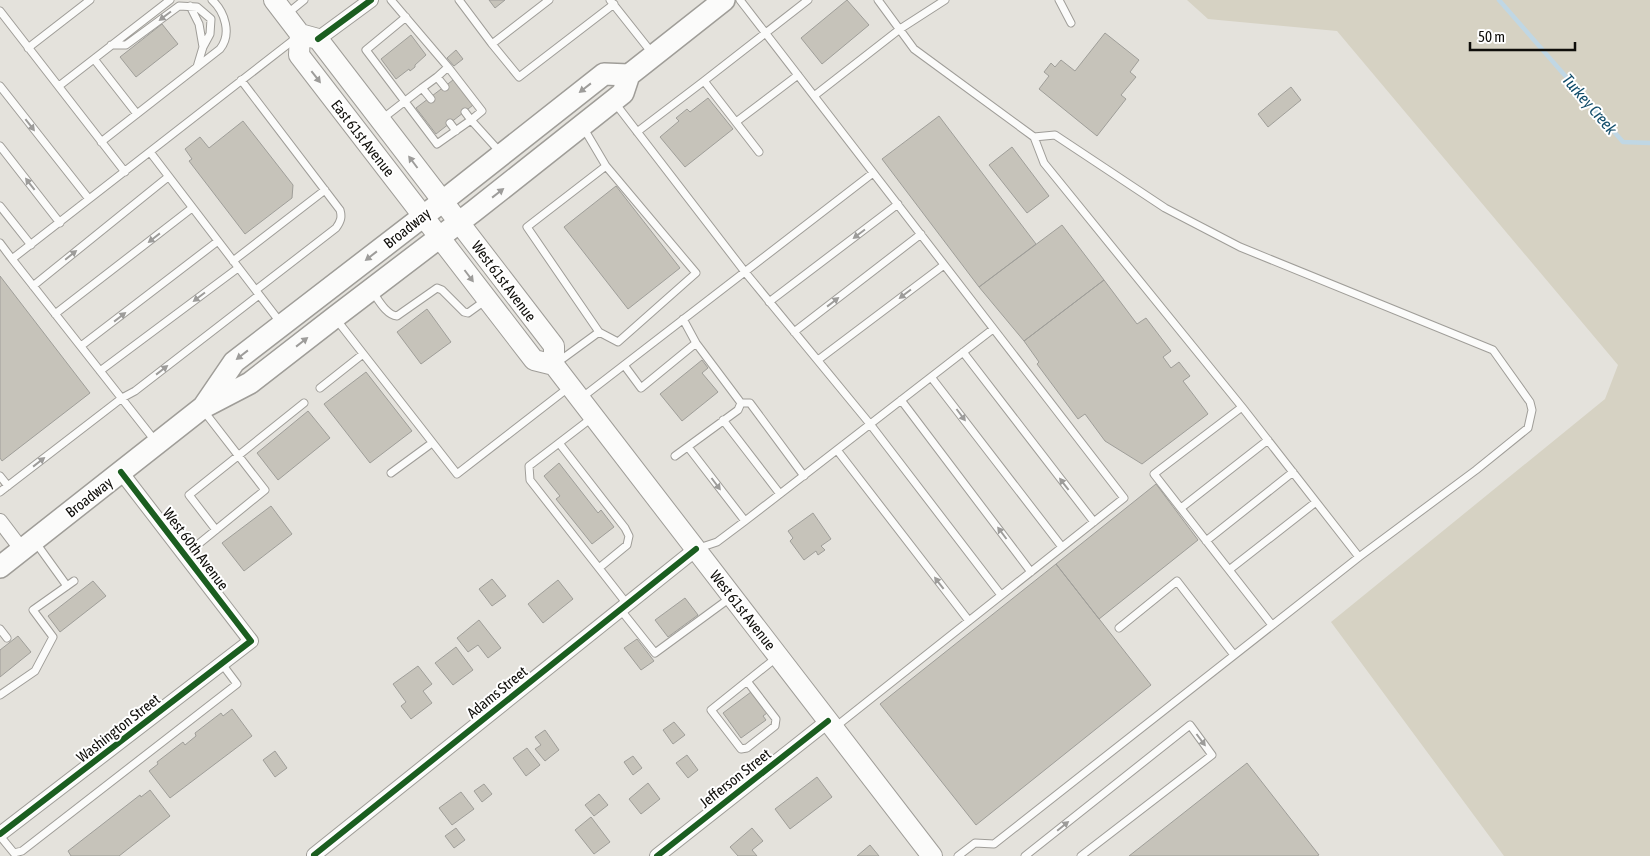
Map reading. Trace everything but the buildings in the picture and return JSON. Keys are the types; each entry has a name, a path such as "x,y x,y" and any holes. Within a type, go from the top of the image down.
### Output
{"main road":[{"name":"Broadway","path":"0,567 202,408 250,383 582,126 623,93 629,75 724,0"},
{"name":"East 61st Avenue","path":"280,8 309,37 381,120 442,201"},
{"name":"East 61st Avenue","path":"309,37 299,55 440,237"},
{"name":"Broadway","path":"202,408 234,362 604,74 629,75"},
{"name":"West 61st Avenue","path":"442,201 554,346 554,365 932,856"},
{"name":"West 61st Avenue","path":"440,237 486,300 534,360 554,365"}],"street":[{"path":"309,37 371,0"},
{"name":"West 60th Avenue","path":"121,472 251,641"},
{"path":"0,520 28,545"},
{"name":"Adams Street","path":"314,855 696,549"},
{"name":"Washington Street","path":"0,835 251,641"},
{"name":"Jefferson Street","path":"658,856 831,724"}],"lane":[{"path":"28,48 90,0"},
{"path":"59,86 170,0"},
{"path":"101,142 224,45 226,26 223,14 212,0"},
{"path":"280,8 304,0"},
{"path":"391,0 406,17 448,67 482,111 437,144 366,50 406,17"},
{"path":"458,0 520,77 612,2 654,55"},
{"path":"492,44 549,0"},
{"path":"740,0 1124,498 969,621 831,724"},
{"path":"637,132 808,0"},
{"path":"878,0 914,49 1034,137 1044,163 1242,407 1359,557"},
{"path":"814,96 900,30 945,0"},
{"path":"1059,0 1071,23"},
{"path":"111,45 126,45 179,6 197,7 211,19 210,34 203,47 197,68"},
{"path":"190,6 199,24 203,47"},
{"path":"0,11 125,172"},
{"path":"12,260 241,80 309,37"},
{"path":"94,59 137,114"},
{"path":"381,120 448,67"},
{"path":"736,122 798,75"},
{"path":"436,77 445,87"},
{"path":"0,492 122,398 135,391 336,228 341,220 340,210 241,80"},
{"path":"704,80 758,152"},
{"path":"0,86 89,200"},
{"path":"422,88 431,99"},
{"path":"613,101 744,272 870,424 1002,595"},
{"path":"465,112 502,154"},
{"path":"450,123 456,131"},
{"path":"582,126 606,166 696,273 618,342 598,332 528,227 606,166"},
{"path":"958,856 975,843 994,844 1359,557 1476,470 1528,428 1532,410 1530,402 1493,350 1240,247 1165,208 1055,135 1034,137"},
{"path":"0,146 60,222"},
{"path":"150,152 282,325"},
{"path":"335,317 456,474 575,392 624,365 873,173"},
{"path":"34,286 168,177"},
{"path":"233,261 325,190"},
{"path":"769,302 898,204"},
{"path":"0,206 31,245"},
{"path":"55,314 192,208"},
{"path":"794,332 921,234"},
{"path":"81,346 218,241"},
{"path":"0,243 158,444"},
{"path":"818,360 944,265"},
{"path":"100,370 238,268"},
{"path":"371,289 392,316 397,316 437,288 442,290 464,312 468,313 486,300"},
{"path":"683,319 696,343 741,403"},
{"path":"696,549 717,542 993,329"},
{"path":"554,365 598,332"},
{"path":"624,365 641,388 696,343"},
{"path":"963,352 1094,522"},
{"path":"320,388 363,354"},
{"path":"931,377 1062,547"},
{"path":"901,400 1031,572"},
{"path":"216,530 189,495 304,403"},
{"path":"675,456 738,410 741,403"},
{"path":"741,403 750,403 804,476"},
{"path":"1242,407 1154,474 1272,625"},
{"path":"185,555 265,490 202,408"},
{"path":"594,416 529,466 530,480 599,568 655,653 732,596"},
{"path":"723,420 780,494"},
{"path":"1181,508 1268,440"},
{"path":"391,474 432,443"},
{"path":"559,443 625,528 629,536 627,545 599,568"},
{"path":"688,447 745,521"},
{"path":"837,450 969,621"},
{"path":"1206,541 1293,472"},
{"path":"0,476 8,486"},
{"path":"1229,570 1316,502"},
{"path":"28,545 67,586"},
{"path":"0,695 35,671 53,637 32,610 74,581"},
{"path":"1119,628 1177,582 1234,655"},
{"path":"0,629 7,638"},
{"path":"747,681 776,719 774,726 747,748 741,749 711,710 778,656"},
{"path":"0,835 12,852 22,851 237,684 222,664"},
{"path":"1025,856 1190,725 1212,755 1081,856"}],"shaded area":[{"path":"1187,0 1650,0 1650,856 1504,856 1331,622 1605,399 1618,365 1337,31 1208,19"}],"waterway":[{"name":"Turkey Creek","path":"1499,0 1623,142 1650,143"}],"cycle path":[{"path":"318,39 371,0"},
{"path":"0,834 251,641 121,472"},
{"path":"314,855 696,549"},
{"path":"657,856 828,721"}]}
